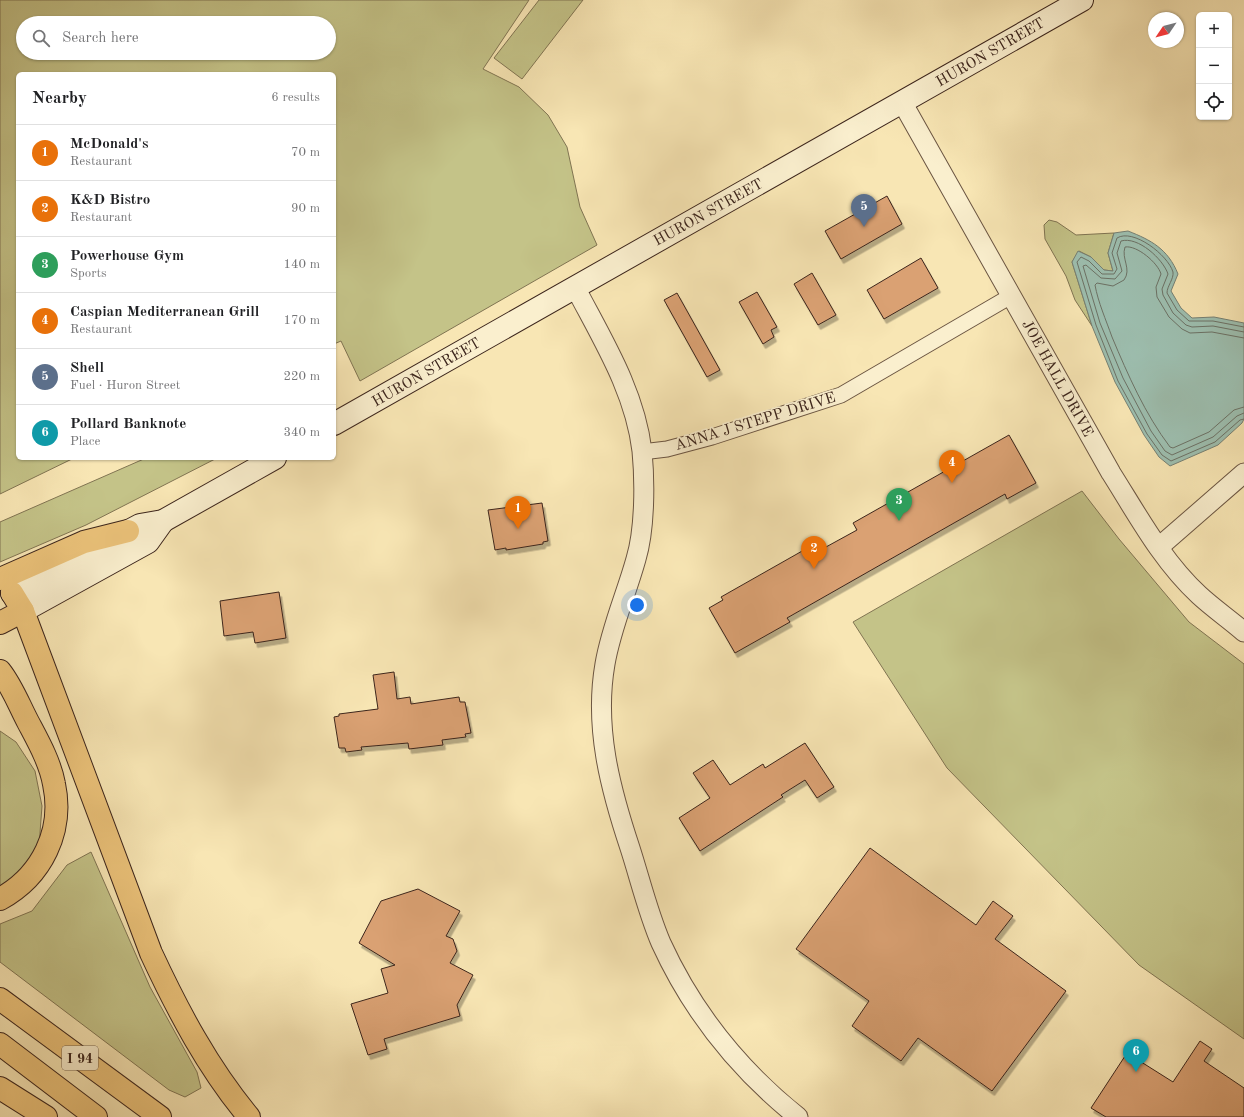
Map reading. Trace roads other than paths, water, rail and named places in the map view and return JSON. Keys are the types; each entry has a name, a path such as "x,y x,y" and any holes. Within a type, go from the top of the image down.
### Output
{"main road":[{"name":"HURON STREET","path":"336,423 1082,0"},
{"path":"249,1117 217,1073 192,1034 170,994 151,953 23,611 4,590 84,542 128,531 140,525 163,521 271,460"},
{"path":"0,623 148,542 163,521"},
{"path":"0,671 21,707 48,764 54,783 57,812 52,837 43,859 30,876 13,892 0,899"},
{"name":"I 94","path":"0,999 160,1117"},
{"name":"I 94","path":"0,1044 96,1117"},
{"path":"0,1088 46,1117"}],"street":[{"name":"JOE HALL DRIVE","path":"902,102 1111,473 1168,561 1198,594 1244,632"},
{"path":"575,287 627,388 642,452 642,535 636,559 614,626 604,665 601,719 606,764 613,794 661,942 692,1000 709,1027 736,1060 759,1084 798,1117"},
{"name":"ANNA J STEPP DRIVE","path":"642,452 667,449 841,395 1011,296"},
{"path":"1159,547 1244,473"}],"water":[{"path":"1128,231 1158,246 1169,258 1178,274 1171,291 1181,308 1192,318 1214,317 1244,323 1244,419 1242,423 1218,445 1170,466 1159,457 1144,435 1115,382 1092,326 1072,262 1078,251 1091,257 1104,270 1113,271 1108,253 1114,233"}],"place":[{"name":"Shell","path":"864,227"},
{"name":"Caspian Mediterranean Grill","path":"952,483"},
{"name":"Powerhouse Gym","path":"899,521"},
{"name":"McDonald's","path":"518,529"},
{"name":"K&D Bistro","path":"814,569"},
{"name":"Pollard Banknote","path":"1136,1072"}]}
